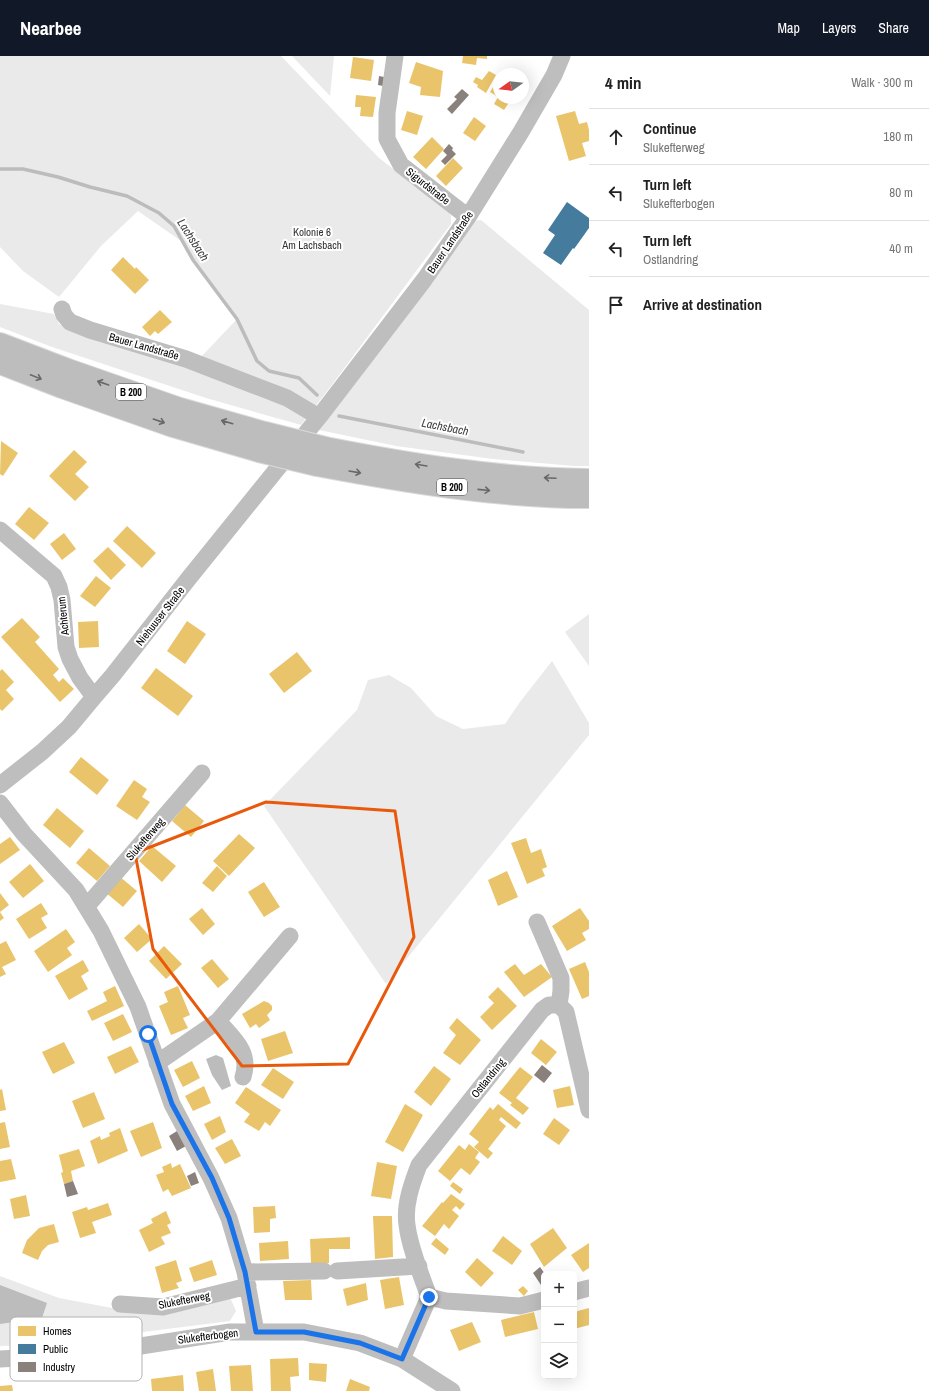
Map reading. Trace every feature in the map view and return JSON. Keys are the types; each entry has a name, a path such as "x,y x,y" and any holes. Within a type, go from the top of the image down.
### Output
{"highway":[{"name":"B 200","path":"0,344 68,370 177,408 262,442"},
{"name":"B 200","path":"0,362 62,387 173,426 262,442 321,457 383,477 451,487 520,494 589,497"},
{"name":"B 200","path":"321,457 384,459 451,470 589,480"}],"street":[{"name":"Sigurdstraße","path":"395,56 387,113 387,139 401,165 468,217"},
{"name":"Bauer Landstraße","path":"306,434 424,280 468,217 554,75 562,56"},
{"name":"Bauer Landstraße","path":"62,309 64,315 70,322 90,330 186,359 287,398 319,417"},
{"name":"Niehuuser Straße","path":"0,784 42,752 69,727 113,675 188,578 306,434"},
{"name":"Achterum","path":"0,530 54,576 60,587 66,647 70,659 80,678 94,697"},
{"name":"Slukefterweg","path":"87,906 202,773"},
{"path":"0,803 24,834 76,890 102,931 138,1007 172,1104 212,1178 229,1218 247,1279 256,1332"},
{"path":"537,922 561,978 559,1005 566,1012 589,1110"},
{"path":"157,1063 218,1021 290,936"},
{"name":"Ostlandring","path":"429,1297 408,1232 407,1212 412,1182 419,1165 542,1010 549,1005 559,1005"},
{"path":"218,1021 240,1047 245,1057 246,1068 243,1077"},
{"name":"Slukefterweg","path":"120,1304 163,1307 247,1279 331,1271 419,1266"},
{"path":"577,1291 589,1288"},
{"path":"402,1359 429,1297 446,1301 520,1306 541,1301"},
{"name":"Slukefterbogen","path":"142,1346 230,1332 304,1332 360,1343 402,1359 452,1391"},
{"name":"Slukefterbogen","path":"0,1359 10,1358"}],"highlighted area":[{"path":"266,802 395,811 414,937 348,1064 242,1066 153,949 135,853"}],"green space":[{"name":"Kolonie 6 Am Lachsbach","path":"0,56 281,56 379,158 446,209 451,215 451,224 301,425 206,398 52,347 0,327 0,304 54,314 59,324 78,334 201,357 237,319 193,260 184,243 138,211 101,246 59,297 23,271 0,247"},
{"path":"292,56 334,56 330,96"},
{"path":"481,220 589,310 589,466 493,459 396,446 319,430 472,221"},
{"path":"589,614 589,666 565,632"},
{"path":"552,661 589,723 589,735 386,984 264,806 357,710 368,680 389,675 411,688 436,716 463,729 505,724"},
{"path":"0,1276 59,1298 112,1308 164,1311 229,1295 236,1311 230,1321 142,1332 142,1317 10,1317 10,1346 0,1346"}],"shaded area":[{"path":"216,1055 223,1058 231,1086 222,1090 212,1075 206,1059"},
{"path":"0,1285 47,1303 42,1317 10,1317 10,1323 0,1324"}],"building: Homes":[{"path":"463,56 487,56 487,59 477,58 476,65 462,63"},
{"path":"353,57 374,60 371,81 350,78"},
{"path":"416,62 443,71 440,97 420,95 421,87 409,83"},
{"path":"489,71 493,73 493,80 486,93 477,87 478,85 473,82 476,77 482,80"},
{"path":"493,87 493,94 490,92"},
{"path":"356,95 376,97 373,117 360,116 361,107 355,107"},
{"path":"494,104 508,104 504,110"},
{"path":"407,111 423,116 417,135 401,130"},
{"path":"575,111 579,124 587,122 589,141 582,143 586,156 569,161 556,116"},
{"path":"474,117 486,126 475,141 463,133"},
{"path":"432,137 444,149 426,169 413,157"},
{"path":"453,158 463,168 446,186 436,176"},
{"path":"123,257 149,280 135,294 111,270"},
{"path":"160,310 172,322 158,334 155,331 150,336 142,327"},
{"path":"1,441 18,453 3,476 0,474"},
{"path":"74,450 87,462 75,474 89,487 75,501 49,476"},
{"path":"29,507 49,523 34,540 15,524"},
{"path":"127,526 156,553 142,568 113,541"},
{"path":"64,533 76,549 62,560 50,544"},
{"path":"108,547 126,565 111,580 93,561"},
{"path":"96,576 111,588 95,607 80,596"},
{"path":"22,618 40,637 35,642 59,669 53,675 59,682 63,678 74,689 60,702 1,637"},
{"path":"98,621 99,647 79,648 78,622"},
{"path":"187,621 206,634 185,664 167,651"},
{"path":"297,652 312,671 284,693 269,674"},
{"path":"156,668 193,696 178,716 141,688"},
{"path":"2,669 14,682 6,690 14,699 2,711 0,709 0,671"},
{"path":"81,757 109,780 97,795 69,772"},
{"path":"134,780 147,789 142,797 150,802 137,820 116,806"},
{"path":"185,805 204,821 191,837 172,821"},
{"path":"57,808 84,831 70,848 43,825"},
{"path":"239,834 255,848 229,876 213,861"},
{"path":"10,837 20,850 0,864 0,844"},
{"path":"526,838 531,853 541,849 547,867 542,869 545,876 527,884 511,843"},
{"path":"152,846 176,866 162,882 139,861"},
{"path":"89,848 110,866 97,881 76,863"},
{"path":"30,864 44,881 23,898 9,882"},
{"path":"217,866 227,876 213,892 202,883"},
{"path":"507,871 518,897 498,906 488,880"},
{"path":"119,876 137,891 123,907 105,892"},
{"path":"264,882 280,907 264,917 248,892"},
{"path":"0,893 9,905 0,912"},
{"path":"41,903 48,914 41,918 47,928 29,939 16,919"},
{"path":"202,908 215,924 203,935 189,919"},
{"path":"580,908 589,921 589,929 582,933 586,940 567,951 552,926"},
{"path":"0,912 4,918 0,921"},
{"path":"139,924 152,939 137,952 124,938"},
{"path":"66,929 75,942 67,948 72,955 48,972 34,951"},
{"path":"6,941 16,960 2,967 6,974 0,977 0,944"},
{"path":"164,946 182,964 166,979 149,961"},
{"path":"212,959 229,979 218,988 201,968"},
{"path":"83,960 89,971 81,976 88,989 69,1000 55,976"},
{"path":"585,962 589,972 589,996 582,999 569,969"},
{"path":"515,964 524,975 541,964 552,977 524,997 504,972"},
{"path":"115,986 124,1006 92,1021 87,1011 107,1001 103,992"},
{"path":"178,986 190,1015 183,1018 188,1028 171,1035 159,1006 168,1002 164,992"},
{"path":"498,987 517,1006 492,1030 480,1017 494,1003 488,997"},
{"path":"264,1001 272,1006 272,1010 267,1015 270,1020 259,1028 256,1024 250,1028 242,1014"},
{"path":"123,1014 132,1032 113,1041 104,1023"},
{"path":"457,1018 481,1040 460,1065 443,1053 456,1035 449,1028"},
{"path":"285,1031 293,1053 268,1061 261,1039"},
{"path":"541,1039 557,1052 546,1065 531,1053"},
{"path":"64,1042 75,1063 53,1074 42,1052"},
{"path":"131,1046 139,1062 115,1074 107,1057"},
{"path":"192,1061 200,1078 183,1087 174,1070"},
{"path":"434,1066 451,1079 431,1106 414,1092"},
{"path":"520,1067 533,1077 516,1098 529,1108 523,1115 510,1105 512,1103 499,1093"},
{"path":"273,1068 294,1082 283,1099 261,1085"},
{"path":"204,1086 211,1103 193,1111 185,1096"},
{"path":"570,1086 574,1105 557,1108 553,1090"},
{"path":"246,1087 281,1110 270,1126 265,1122 259,1131 244,1122 250,1114 235,1103"},
{"path":"2,1089 6,1110 0,1111 0,1090"},
{"path":"94,1092 105,1119 83,1128 72,1101"},
{"path":"405,1104 423,1115 403,1152 385,1142"},
{"path":"498,1104 521,1123 516,1129 501,1117 499,1120 506,1126 488,1149 493,1153 488,1159 474,1147 479,1142 469,1134 490,1107 493,1110"},
{"path":"220,1116 226,1132 212,1140 204,1124"},
{"path":"554,1118 570,1130 559,1145 543,1134"},
{"path":"5,1122 10,1147 0,1149 0,1123"},
{"path":"153,1122 162,1148 141,1157 130,1131"},
{"path":"120,1128 128,1151 98,1164 90,1141 100,1136 101,1140 110,1136 109,1133"},
{"path":"232,1139 241,1156 225,1164 215,1148"},
{"path":"469,1144 479,1152 475,1158 480,1162 470,1175 461,1168 450,1181 438,1171 459,1145 465,1150"},
{"path":"79,1149 85,1166 71,1171 73,1181 64,1184 59,1155"},
{"path":"11,1159 16,1179 0,1182 0,1161"},
{"path":"377,1162 397,1166 391,1199 371,1196"},
{"path":"171,1163 172,1168 180,1164 191,1188 172,1196 168,1189 163,1192 156,1175 164,1172 162,1167"},
{"path":"453,1182 463,1189 460,1194 450,1186"},
{"path":"451,1194 465,1204 460,1210 456,1206 452,1210 459,1216 449,1229 444,1224 435,1236 422,1226 442,1202 443,1203"},
{"path":"26,1195 30,1216 14,1219 10,1199"},
{"path":"108,1203 112,1215 92,1222 96,1233 80,1238 72,1212 87,1207 88,1210"},
{"path":"275,1206 276,1218 270,1219 270,1232 254,1233 253,1207"},
{"path":"166,1211 171,1223 167,1225 171,1233 161,1237 165,1244 149,1252 139,1230 153,1223 151,1219"},
{"path":"373,1216 392,1216 393,1257 375,1259"},
{"path":"54,1224 59,1242 48,1245 42,1251 38,1260 22,1253 27,1240 39,1228"},
{"path":"553,1228 567,1248 544,1267 530,1244"},
{"path":"503,1236 522,1251 512,1265 492,1251"},
{"path":"350,1237 350,1249 329,1249 329,1263 311,1263 310,1239"},
{"path":"436,1238 449,1249 445,1255 431,1244"},
{"path":"288,1241 289,1259 260,1261 259,1243"},
{"path":"589,1243 589,1268 583,1272 571,1255"},
{"path":"477,1258 494,1273 481,1287 465,1272"},
{"path":"176,1260 182,1281 176,1283 179,1288 162,1293 155,1267"},
{"path":"212,1260 217,1275 194,1282 189,1268"},
{"path":"399,1277 404,1305 385,1309 380,1280"},
{"path":"311,1280 312,1300 285,1300 283,1281"},
{"path":"366,1283 368,1300 347,1306 343,1289"},
{"path":"523,1286 528,1291 524,1296 518,1290"},
{"path":"589,1308 589,1325 577,1328 577,1311"},
{"path":"534,1312 538,1329 505,1337 501,1320"},
{"path":"472,1322 481,1342 459,1351 450,1330"},
{"path":"298,1358 299,1376 290,1377 291,1391 271,1391 270,1359"},
{"path":"309,1363 327,1364 326,1382 309,1380"},
{"path":"251,1365 253,1391 231,1391 229,1366"},
{"path":"213,1369 216,1391 199,1391 196,1372"},
{"path":"183,1375 184,1391 152,1391 151,1379"},
{"path":"350,1379 370,1387 369,1391 346,1391"},
{"path":"12,1385 13,1391 0,1391 0,1386"}],"building: Public":[{"path":"567,202 589,218 589,228 561,265 543,253 555,235 548,230"}],"building: Industry":[{"path":"379,76 384,77 383,86 378,85"},
{"path":"462,89 469,95 452,114 447,109 457,99 454,97"},
{"path":"449,144 456,154 445,165 441,161 447,155 443,151"},
{"path":"542,1065 552,1073 544,1083 534,1075"},
{"path":"177,1131 186,1146 177,1151 169,1136"},
{"path":"195,1172 199,1183 191,1186 187,1176"},
{"path":"73,1181 78,1194 67,1197 64,1184"},
{"path":"540,1267 543,1271 541,1271 541,1285 533,1273"}],"waterway":[{"name":"Lachsbach","path":"0,169 23,169 127,196 159,213 174,226 193,260 237,319 257,361 269,371 299,378 317,395"},
{"name":"Lachsbach","path":"339,416 523,452"}],"route":[{"path":"148,1034 172,1104 212,1178 229,1218 245,1272 256,1332 304,1332 360,1343 402,1359 429,1297"}]}
